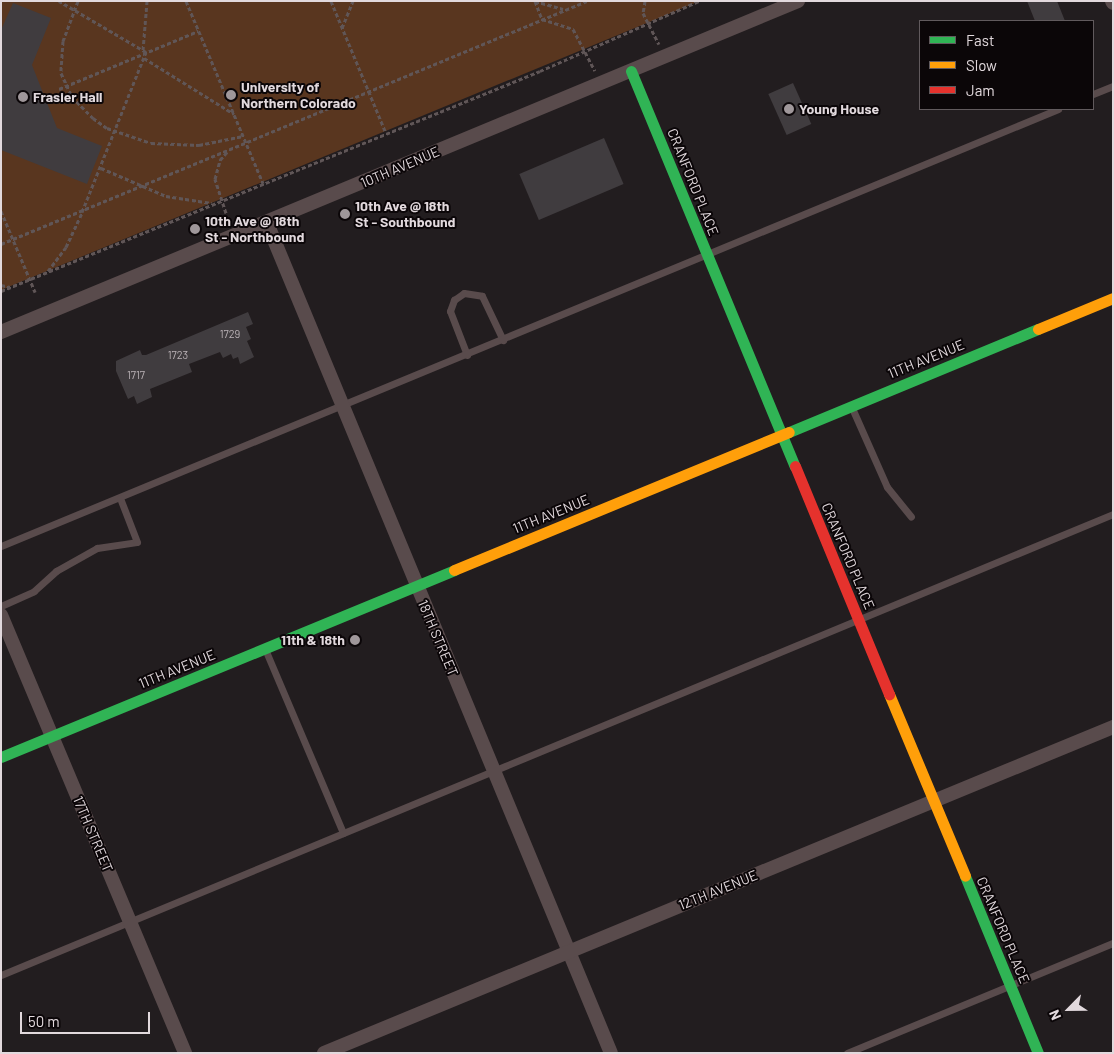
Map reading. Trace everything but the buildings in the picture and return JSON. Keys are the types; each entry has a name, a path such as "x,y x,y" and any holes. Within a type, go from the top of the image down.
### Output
{"main road":[{"name":"CRANFORD PLACE","path":"631,71 1038,1053"},
{"name":"11TH AVENUE","path":"1,757 1113,298"}],"street":[{"name":"10TH AVENUE","path":"1,332 798,1"},
{"name":"18TH STREET","path":"267,223 611,1053"},
{"name":"17TH STREET","path":"1,615 185,1053"},
{"name":"12TH AVENUE","path":"324,1053 1113,727"}],"lane":[{"path":"1094,94 1113,86"},
{"path":"1,546 707,256 1056,110"},
{"path":"467,355 450,311 454,300 464,293 482,296 503,340"},
{"path":"852,406 887,487 910,517"},
{"path":"1,606 34,591 56,571 97,548 137,542 120,498"},
{"path":"1,975 1113,514"},
{"path":"265,649 343,833"},
{"path":"847,1053 1113,943"}],"path":[{"path":"59,1 144,51"},
{"path":"78,1 73,10 61,56 65,86 81,108 116,132 151,144 182,145 244,136"},
{"path":"47,272 66,247 82,212 116,132 144,58 147,1"},
{"path":"186,1 264,183"},
{"path":"331,1 386,133"},
{"path":"342,28 353,1"},
{"path":"535,1 555,10 566,9"},
{"path":"535,1 545,21 573,30 586,49 595,72"},
{"path":"1,244 369,94 545,21 566,9 587,1"},
{"path":"644,1 643,13 650,22 660,45"},
{"path":"1,291 386,133 699,1"},
{"path":"59,89 144,51 198,31"},
{"path":"144,58 234,114"},
{"path":"226,213 220,200 217,169 228,152"},
{"path":"101,168 166,196 212,204"},
{"path":"1,211 35,292"},
{"path":"1,285 11,287"}],"shaded area":[{"name":"University of Northern Colorado","path":"1,1 700,1 1,290"}],"traffic: fast":[{"path":"631,71 795,466"},
{"path":"789,432 1038,329"},
{"path":"1,757 454,570"},
{"path":"965,876 1038,1053"}],"traffic: slow":[{"path":"1038,329 1113,298"},
{"path":"454,570 789,432"},
{"path":"889,694 965,876"}],"traffic: jam":[{"path":"795,466 889,694"}],"place":[{"name":"University of Northern Colorado","path":"231,95"},
{"name":"Frasier Hall","path":"23,97"},
{"name":"Young House","path":"789,109"},
{"name":"10th Ave @ 18th St - Southbound","path":"345,214"},
{"name":"10th Ave @ 18th St - Northbound","path":"195,229"},
{"name":"11th & 18th","path":"355,640"}]}
